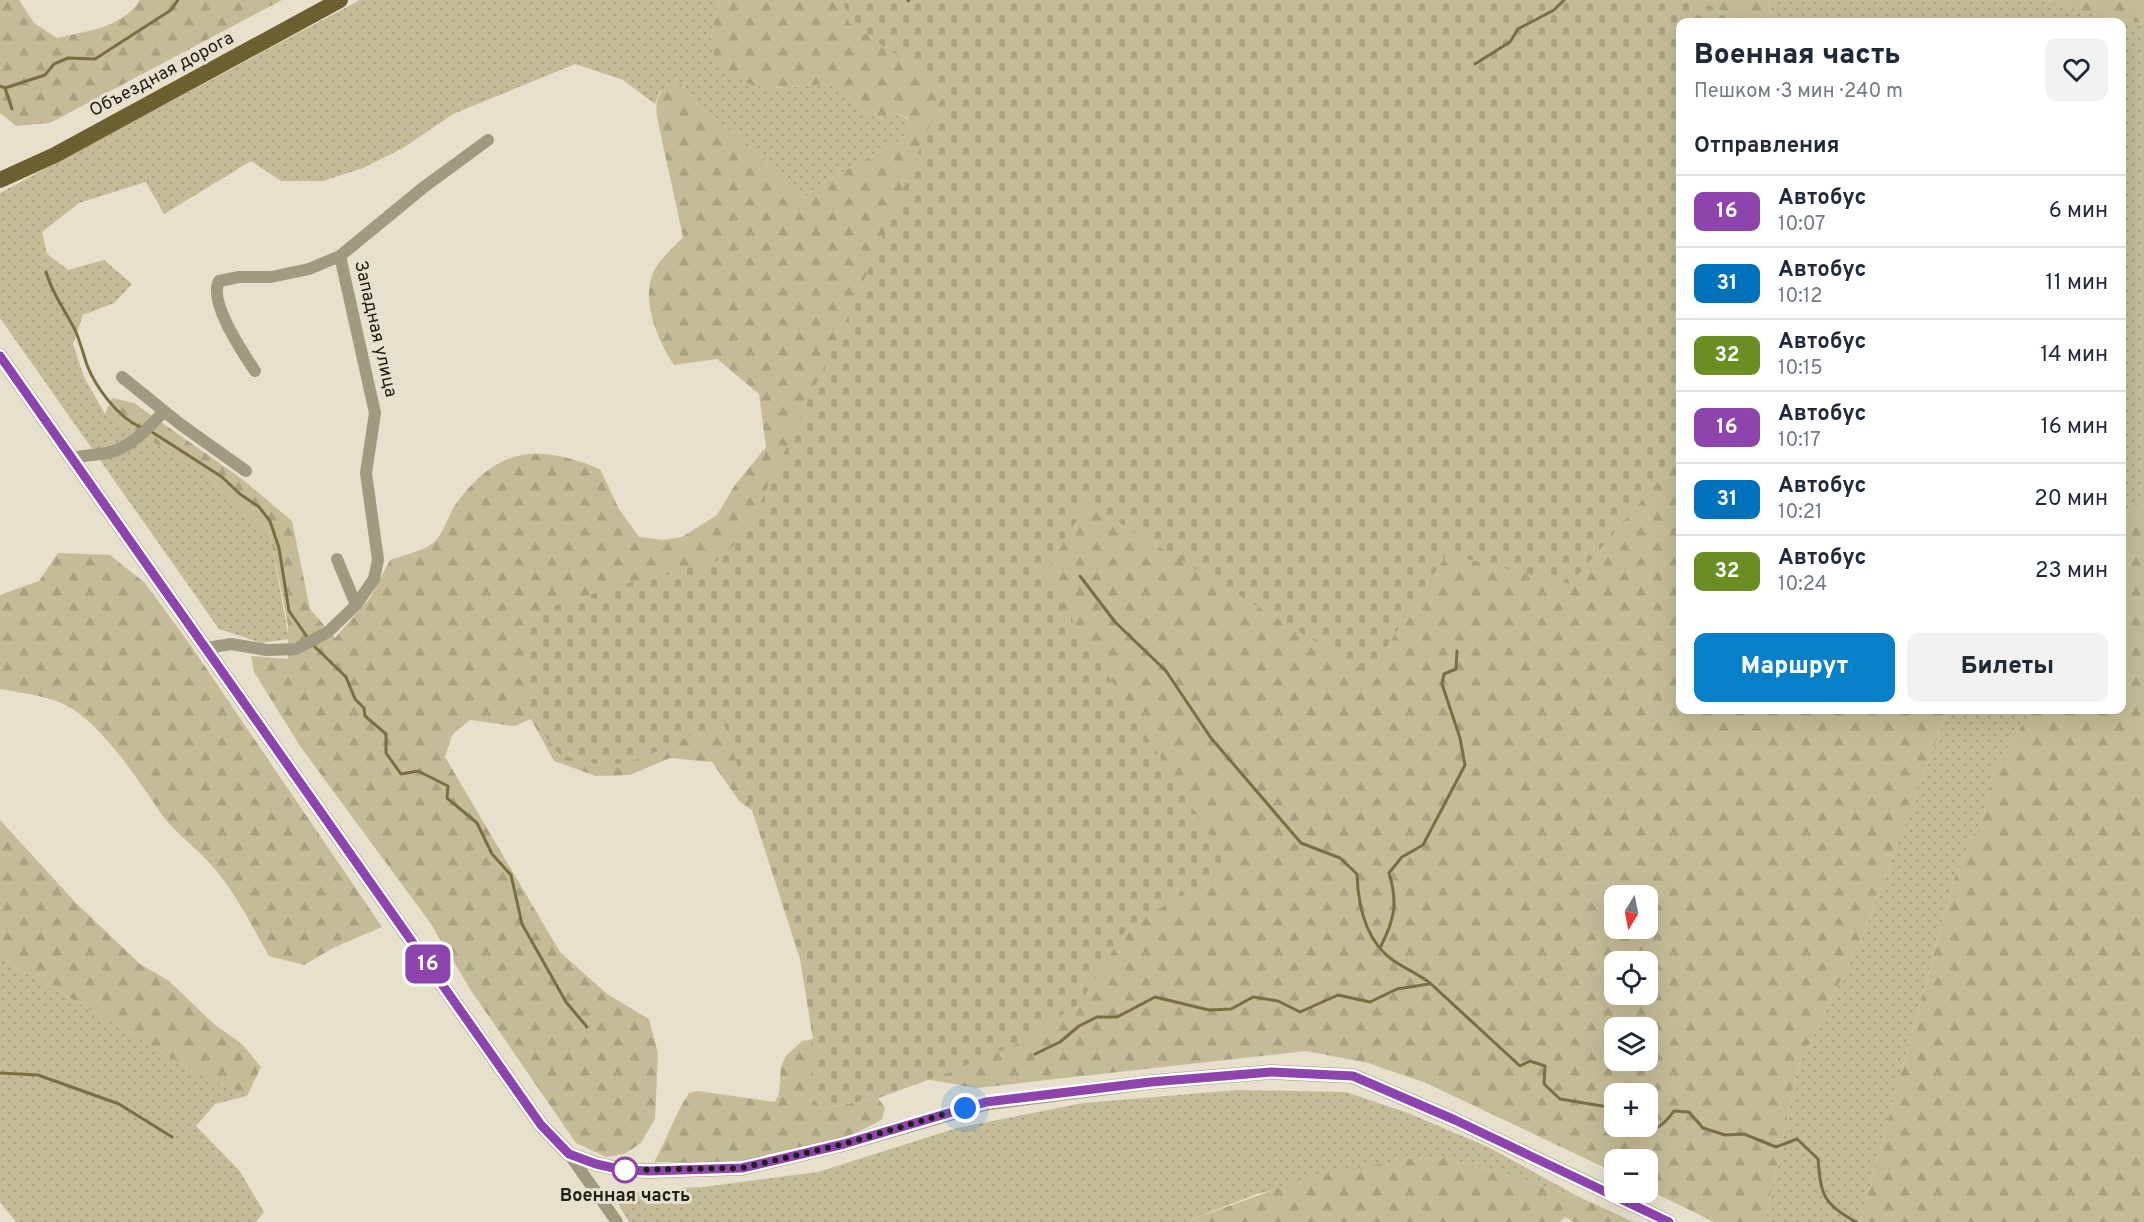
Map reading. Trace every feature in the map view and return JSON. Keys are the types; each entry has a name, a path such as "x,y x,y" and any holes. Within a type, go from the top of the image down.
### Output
{"main road":[{"name":"Объездная дорога","path":"0,180 55,155 340,0"}],"street":[{"name":"Западная улица","path":"207,648 231,644 267,650 296,649 328,632 356,605 374,579 378,560 366,472 375,412 340,256 415,194 488,140"},
{"path":"255,370 236,342 224,314 216,291 219,281 239,277 271,277 309,269 340,256"},
{"path":"0,356 74,458 541,1125 569,1154 617,1222"},
{"path":"122,377 163,412 246,471"},
{"path":"74,458 107,453 124,447 150,427 163,412"},
{"path":"338,559 356,605"},
{"path":"569,1154 596,1164 623,1170 742,1168 844,1144 986,1102 1151,1082 1271,1072 1353,1076 1455,1120 1669,1222"}],"green space":[{"path":"0,0 19,0 34,23 57,38 103,27 114,22 124,17 140,0 282,0 50,123 16,126 0,113"},
{"path":"360,0 719,0 711,38 774,88 828,84 847,92 862,111 879,118 896,113 908,119 910,126 901,140 817,186 806,197 793,190 747,143 699,106 680,82 659,92 655,104 623,80 575,64 453,114 403,148 363,168 323,181 281,181 251,161 164,214 146,182 79,203 42,232 47,254 68,270 104,260 132,284 114,303 83,315 73,344 84,377 105,414 203,472 270,534 289,639 261,643 219,629 0,318 0,193"},
{"path":"719,0 1768,0 1769,18 1676,18 1676,714 1946,714 1862,938 1798,1067 1765,1222 1714,1222 1658,1194 1658,1149 1604,1149 1604,1167 1426,1083 1368,1063 1306,1051 977,1088 913,1077 777,828 740,802 712,762 670,758 630,775 596,776 554,761 531,719 514,726 470,720 452,735 445,757 560,952 607,994 649,1019 658,1053 655,1119 641,1143 624,1154 606,1157 576,1143 470,989 431,924 300,746 254,672 251,656 288,659 288,625 270,534 203,472 105,414 112,398 134,403 242,479 292,521 310,609 335,638 370,598 390,560 430,546 440,535 453,508 472,485 504,461 520,455 557,456 600,469 619,509 639,537 664,540 682,537 717,515 735,485 766,447 759,394 717,359 674,365 662,345 653,321 649,296 653,273 662,259 683,237 657,117 656,107 661,91 668,83 680,82 699,106 747,143 793,190 806,197 817,186 901,140 910,126 908,118 896,113 879,118 862,111 847,92 828,84 774,88 754,86 722,72 714,55 711,38"},
{"path":"843,0 1693,0 1745,18 1676,18 1676,461 1570,584 1447,554 1369,674 1087,503 1044,575 1230,867 1127,928 1080,1003 1015,1045 878,1098 825,1108 818,1105 813,1097 813,1039 800,959 723,720 643,758 605,766 560,755 531,718 528,614 632,582 720,560 742,536 755,514 855,301 946,88 849,23"},
{"path":"1768,0 2048,0 2064,7 2116,18 1769,18"},
{"path":"2048,0 2144,0 2144,24 2126,20 2126,18 2064,7"},
{"path":"2126,20 2144,24 2144,505 2126,512"},
{"path":"2144,505 2144,1222 1860,1222 1954,879 1984,813 1995,767 2029,714 2126,714 2126,512"},
{"path":"58,553 110,555 145,583 191,646 382,927 333,948 304,965 269,956 221,877 162,815 133,772 109,742 84,717 55,701 0,689 0,595 39,581"},
{"path":"1946,714 2029,714 1995,767 1984,813 1954,879 1860,1222 1765,1222 1798,1067 1862,938"},
{"path":"0,820 75,902 140,964 169,981 215,1025 242,1044 261,1067 247,1096 182,1065 113,1022 16,968 0,954"},
{"path":"0,954 16,968 113,1022 182,1065 247,1096 215,1104 196,1126 239,1170 264,1212 256,1222 16,1222 0,1202"},
{"path":"813,1039 813,1097 826,1108 878,1098 885,1108 882,1119 832,1142 773,1156 727,1162 654,1162 689,1093 698,1091 775,1102 779,1094 781,1067 786,1056 802,1041"},
{"path":"1237,1090 1346,1092 1408,1113 1488,1147 1581,1198 1449,1158 1407,1159 1257,1194 1185,1222 629,1222 617,1202 642,1190 703,1187 818,1172 957,1128 1083,1103"},
{"path":"1449,1158 1581,1198 1634,1222 1574,1222 1565,1217 1560,1222 1185,1222 1312,1176 1407,1159"}],"waterway":[{"path":"0,86 5,88 45,75 54,64 68,58 95,59 171,10 178,0"},
{"path":"1475,64 1510,42 1518,29 1554,10 1564,0"},
{"path":"5,88 12,109"},
{"path":"46,272 55,295 75,330 96,383 116,409 140,427"},
{"path":"152,432 222,477 240,494 259,507 270,521 279,548 289,611 308,638"},
{"path":"1080,576 1115,622 1166,671 1211,738 1301,843 1340,858 1357,874 1359,898 1365,922 1384,953 1430,983 1520,1066 1530,1061 1545,1066 1544,1084 1560,1099 1604,1106"},
{"path":"312,644 346,677 355,699 364,708 365,716 386,734 386,753 401,774 418,771 448,786 447,798 477,823 492,854 511,875 522,924 566,1002 587,1027"},
{"path":"1381,946 1394,910 1394,893 1389,873 1402,857 1423,845 1465,765 1460,738 1442,684 1444,674 1456,669 1457,651"},
{"path":"1035,1054 1060,1042 1079,1026 1097,1017 1117,1017 1155,997 1209,1010 1231,1009 1253,997 1278,1001 1300,1012 1338,995 1370,1002 1397,989 1429,984"},
{"path":"0,1073 38,1075 119,1104 172,1137"},
{"path":"1658,1127 1674,1111 1689,1112 1703,1128 1725,1135 1744,1134 1776,1147 1797,1139 1818,1159 1823,1190 1830,1203 1856,1222"}],"bus line":[{"name":"16","path":"0,356 74,458 541,1125 569,1154 596,1164 623,1170 742,1168 844,1144 986,1102 1151,1082 1271,1072 1353,1076 1455,1120 1669,1222"}],"place":[{"name":"Военная часть","path":"625,1170"}],"route":[{"path":"625,1170 623,1170 742,1168 844,1144 965,1108"}]}
